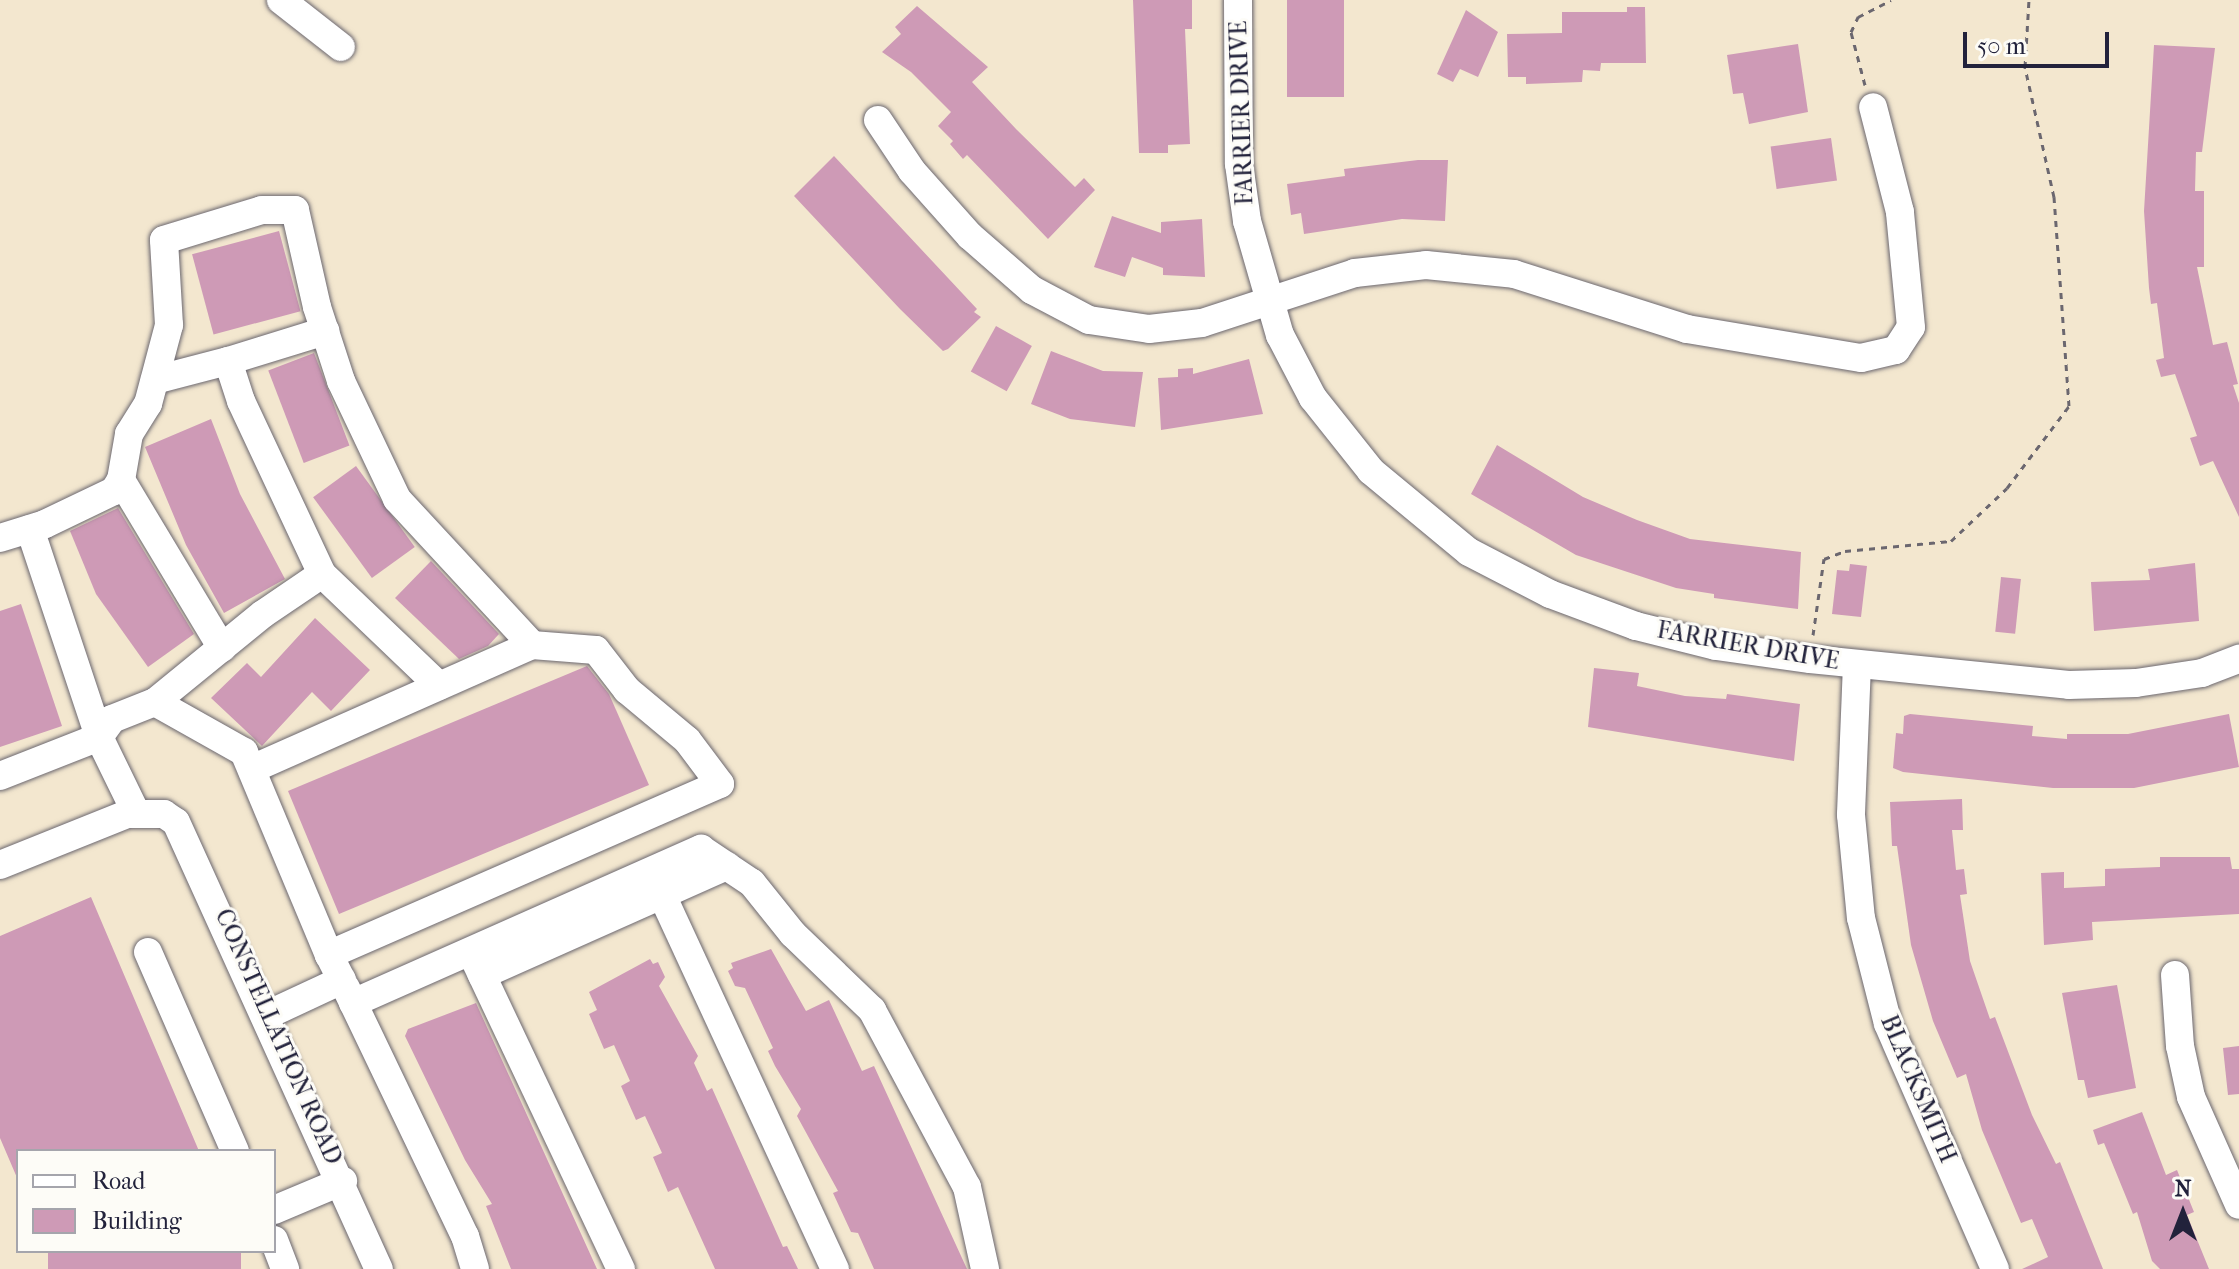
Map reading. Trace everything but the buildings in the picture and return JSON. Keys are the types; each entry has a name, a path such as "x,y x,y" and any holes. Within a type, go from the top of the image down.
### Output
{"street":[{"path":"281,0 341,47"},
{"name":"FARRIER DRIVE","path":"1238,0 1239,164 1267,303 1313,398 1371,471 1469,552 1550,594 1636,626 1716,646 1810,659 2069,685 2136,683 2202,673 2239,659"},
{"path":"878,120 912,171 970,236 1032,290 1089,320 1149,329 1202,323 1355,273 1426,265 1514,274 1687,329 1861,358 1896,350 1911,327 1900,212 1873,107"},
{"path":"0,538 30,529 114,491 121,480 129,434 148,404 169,325 164,240 197,227 262,210 295,210 325,331 341,381 397,499 532,645"},
{"path":"155,380 325,331"},
{"path":"228,361 241,401 322,574 439,686"},
{"path":"121,480 222,648"},
{"path":"0,865 136,813 99,737 30,529"},
{"path":"0,776 99,737 112,719 155,702 322,574"},
{"path":"252,769 532,645 596,650 627,690 687,740 720,784 329,955"},
{"name":"BLACKSMITH","path":"1857,664 1851,815 1861,918 1888,1024 1995,1269"},
{"path":"155,702 244,752 329,955 465,1236 475,1269"},
{"name":"CONSTELLATION ROAD","path":"136,813 164,814 186,835 343,1181 379,1269"},
{"path":"477,959 701,849 752,883 793,934 872,1010 967,1187 985,1269"},
{"path":"267,1015 477,959 663,897 727,866"},
{"path":"663,897 835,1269"},
{"path":"148,952 234,1149"},
{"path":"477,959 621,1269"},
{"path":"2175,975 2180,1046 2191,1097 2239,1205"},
{"path":"276,1209 343,1181"},
{"path":"276,1245 285,1269"}],"path":[{"path":"1873,107 1851,32 1858,17 1891,0"},
{"path":"1810,659 1824,559 1845,551 1951,541 2007,488 2069,406 2054,197 2025,67 2029,0"}]}
